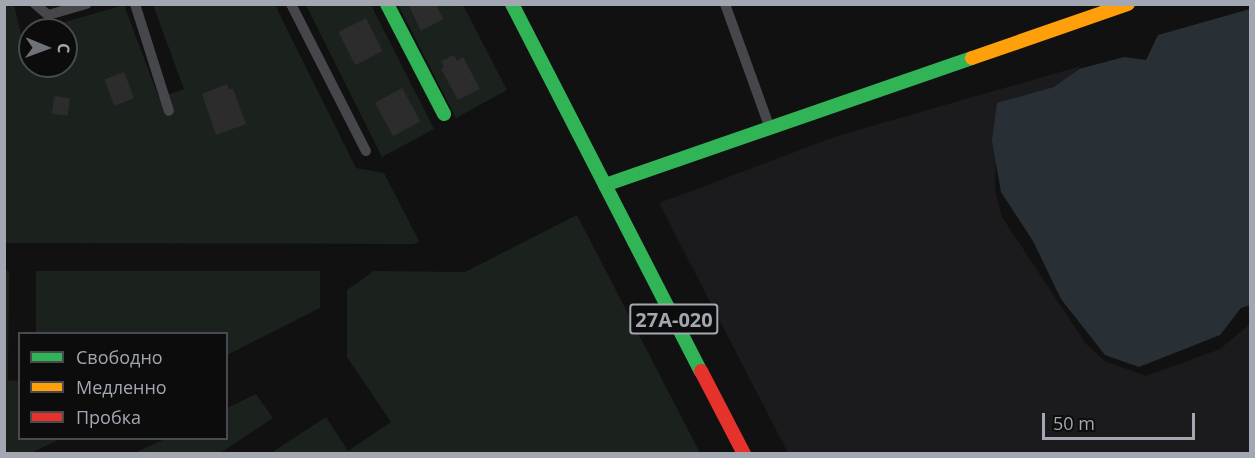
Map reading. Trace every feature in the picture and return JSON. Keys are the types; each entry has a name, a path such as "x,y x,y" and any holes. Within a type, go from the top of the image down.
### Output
{"street":[{"path":"387,4 444,114"},
{"name":"27А-020","path":"512,4 744,453"},
{"path":"605,184 1128,4"}],"lane":[{"path":"35,4 48,15 86,4"},
{"path":"135,4 169,111"},
{"path":"291,4 366,151"},
{"path":"725,4 770,128"}],"shaded area":[{"path":"5,4 14,5 18,22 18,78 78,78 78,18 124,5 159,98 184,89 153,5 275,5 356,168 384,173 419,241 414,244 4,243"},
{"path":"306,5 371,5 434,129 382,157"},
{"path":"398,5 463,5 507,90 456,118"},
{"path":"1250,9 1250,305 1241,308 1220,335 1139,367 1105,355 1061,299 1033,241 1001,192 992,141 997,103 1054,87 1079,69 1124,57 1146,60 1158,35"},
{"path":"1081,66 1053,91 997,130 995,189 1002,217 1086,344 1105,361 1146,376 1220,349 1250,324 1250,453 788,453 659,203 837,136"},
{"path":"577,215 700,453 271,453 326,417 348,451 391,422 347,357 347,290 374,271 465,272"},
{"path":"4,271 9,271 8,380 18,381 18,440 58,440 31,453 5,453"},
{"path":"36,271 320,271 320,308 228,354 228,332 36,332"},
{"path":"256,394 273,418 220,453 134,453 163,440 228,440 228,408"}],"building":[{"path":"408,4 436,4 443,19 421,31"},
{"path":"366,18 383,51 355,65 338,32"},
{"path":"454,55 457,61 463,57 480,89 458,100 441,69 444,67 441,61"},
{"path":"124,72 134,98 114,106 104,80"},
{"path":"227,84 229,89 233,89 246,124 216,135 202,94"},
{"path":"402,88 420,121 393,136 375,103"},
{"path":"54,96 70,98 68,116 52,114"}],"traffic: fast":[{"path":"387,4 444,114"},
{"path":"512,4 701,371"},
{"path":"605,185 972,58"}],"traffic: slow":[{"path":"972,58 1128,4"}],"traffic: jam":[{"path":"701,371 744,454"}]}
